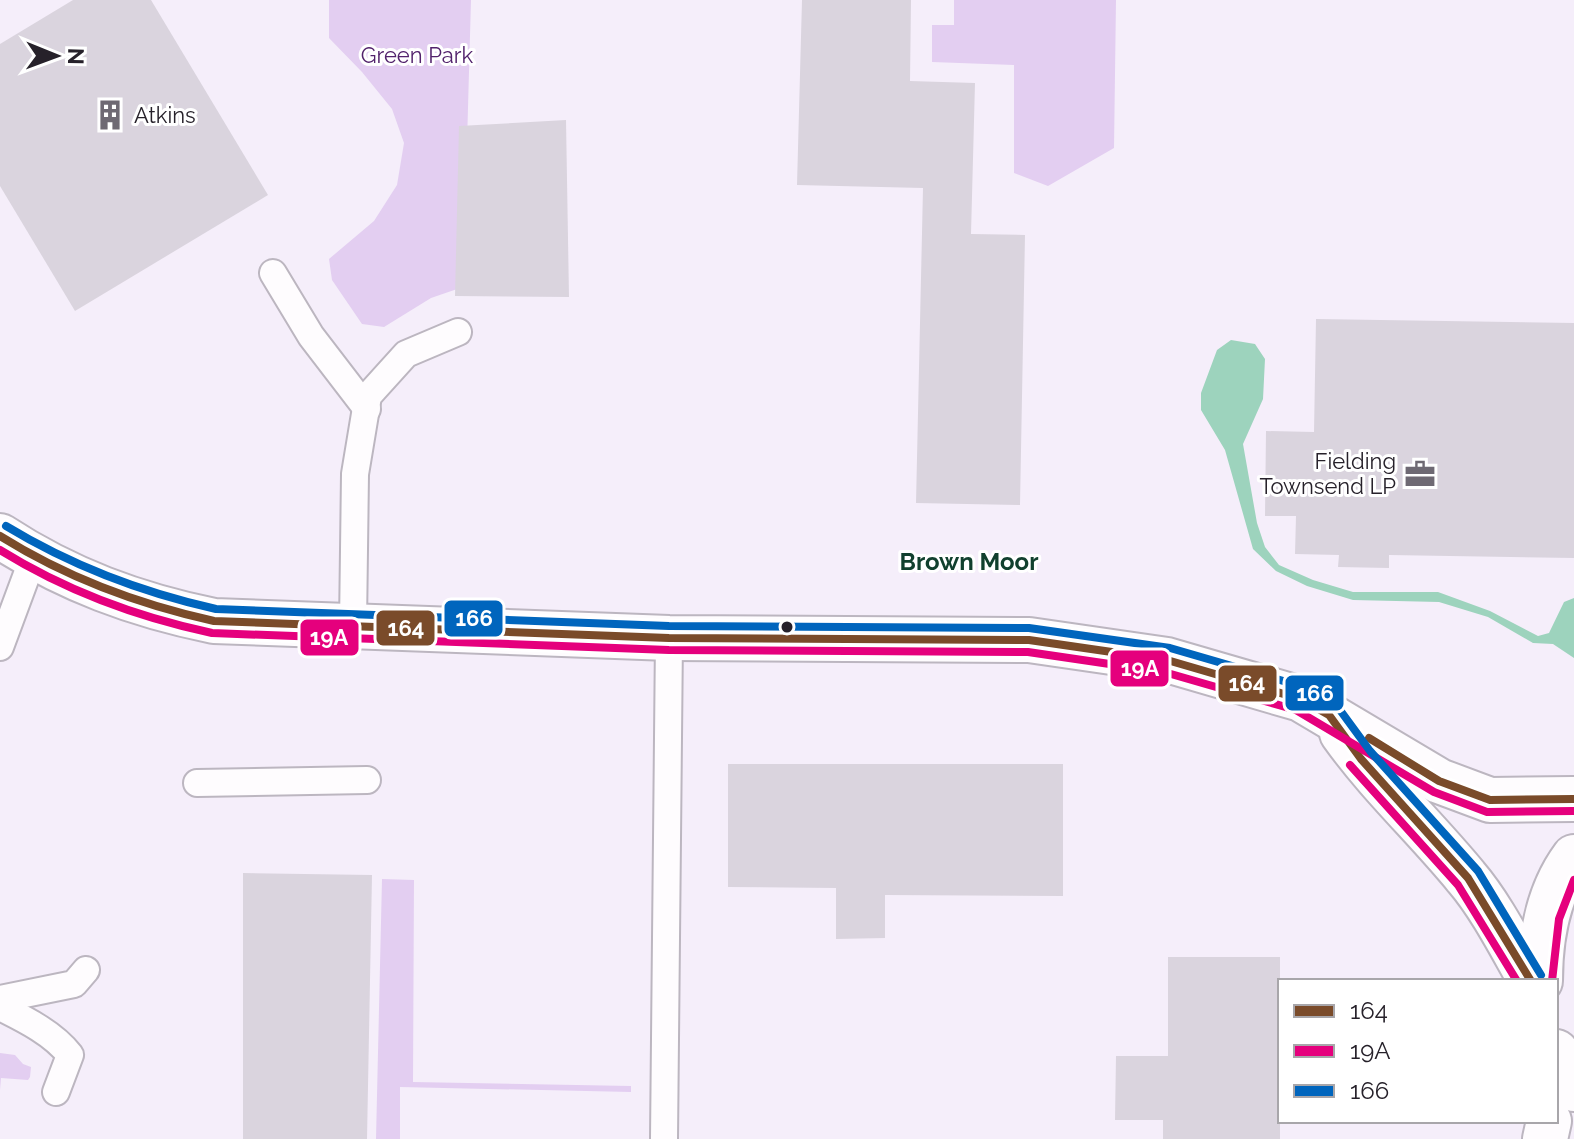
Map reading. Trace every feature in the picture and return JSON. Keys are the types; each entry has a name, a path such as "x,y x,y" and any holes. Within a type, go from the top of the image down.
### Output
{"street":[{"path":"17,547 94,587 157,609 214,621 669,638 1029,640 1167,660 1301,699 1439,781 1490,800 1574,799"},
{"path":"1329,715 1361,759 1468,878 1530,979"},
{"path":"1540,979 1540,952 1549,907 1574,857"},
{"path":"1558,1056 1574,1089"}],"lane":[{"path":"273,273 311,336 367,409"},
{"path":"353,625 355,474 368,396 406,354 458,332"},
{"path":"0,647 17,547"},
{"path":"664,1139 669,638"},
{"path":"197,783 367,780"},
{"path":"0,999 74,984 86,970"},
{"path":"0,1007 62,1045 70,1055 56,1092"}],"green space":[{"name":"Green Park","path":"329,0 471,0 463,287 431,298 384,327 362,324 332,280 329,259 374,221 397,185 404,143 392,109 329,38"},
{"path":"954,0 1116,0 1114,148 1048,186 1014,173 1014,65 932,62 932,25 954,25"},
{"path":"382,879 414,880 413,1082 631,1086 631,1092 400,1087 400,1139 376,1139"},
{"path":"0,1053 15,1055 31,1067 28,1080 1,1078 0,1090"}],"shaded area":[{"path":"1231,340 1255,344 1265,359 1263,399 1243,444 1257,523 1265,547 1279,565 1313,580 1353,592 1438,592 1490,611 1538,636 1549,633 1564,602 1574,598 1574,658 1553,644 1533,643 1488,617 1439,602 1353,600 1307,586 1276,571 1253,549 1225,450 1201,410 1201,393 1217,350"}],"building":[{"name":"Atkins","path":"73,0 151,0 268,195 75,311 0,186 0,44"},
{"path":"802,0 911,0 910,81 975,83 971,234 1025,235 1020,505 916,503 923,188 797,185"},
{"path":"566,120 569,297 455,296 459,126"},
{"name":"Fielding Townsend LP","path":"1316,319 1574,323 1574,558 1389,555 1389,568 1338,567 1339,555 1295,554 1296,516 1265,516 1266,431 1314,432"},
{"path":"728,764 1063,764 1063,896 885,895 885,938 836,939 836,888 728,887"},
{"path":"243,873 372,875 367,1139 243,1139"},
{"path":"1168,957 1280,957 1280,1139 1163,1139 1163,1120 1115,1120 1116,1056 1168,1056"}],"transit line":[{"name":"166","path":"6,526 107,576 216,609 669,626 1029,628 1170,648 1304,687 1337,706 1370,751 1478,871 1541,975"},
{"name":"164","path":"0,536 51,565 103,588 214,621 669,638 1029,640 1167,660 1301,699 1329,715 1361,759 1468,878 1530,979"},
{"name":"19A","path":"0,550 50,578 103,601 212,633 669,650 1028,652 1164,672 1296,710 1434,792 1487,812 1574,811"},
{"name":"164","path":"1369,738 1439,781 1490,800 1574,799"},
{"name":"19A","path":"1350,765 1458,885 1516,979"},
{"name":"19A","path":"1552,979 1559,919 1574,880"}],"place":[{"name":"Atkins","path":"110,115"},
{"name":"Fielding Townsend LP","path":"1420,474"}],"district":[{"name":"Brown Moor","path":"969,562"}]}
